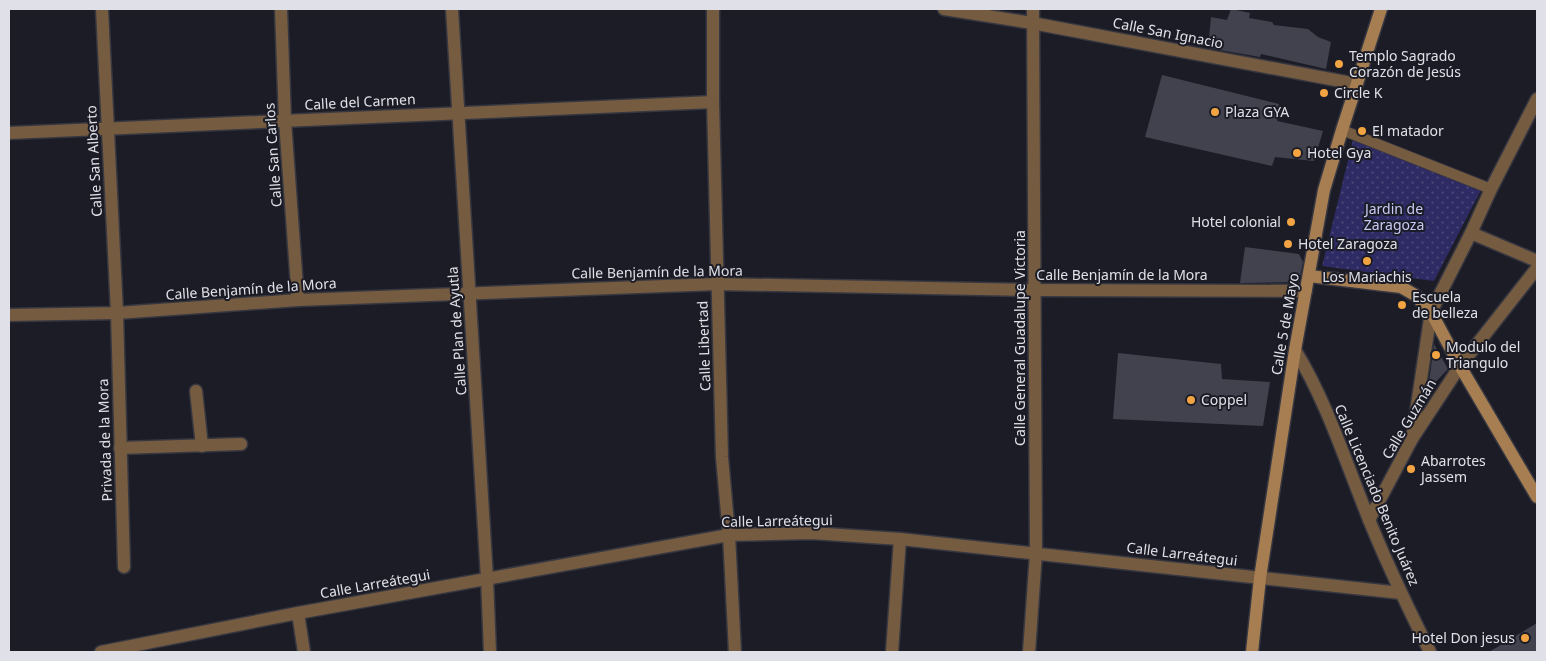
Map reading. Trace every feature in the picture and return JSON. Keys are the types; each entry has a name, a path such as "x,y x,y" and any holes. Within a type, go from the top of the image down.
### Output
{"main road":[{"name":"Calle 5 de Mayo","path":"1252,652 1260,578 1295,350 1324,190 1381,9"},
{"path":"1309,276 1402,287 1415,295 1431,312 1460,366 1537,497"}],"street":[{"name":"Calle San Alberto","path":"102,9 117,313"},
{"name":"Calle San Carlos","path":"280,9 284,121 298,300"},
{"name":"Calle Plan de Ayutla","path":"452,9 490,652"},
{"name":"Calle Libertad","path":"713,9 713,102 722,457 729,535 735,652"},
{"name":"Calle San Ignacio","path":"944,9 1032,23 1357,84"},
{"name":"Calle General Guadalupe Victoria","path":"1029,652 1036,553 1033,9"},
{"path":"1412,438 1431,312 1537,99"},
{"name":"Calle del Carmen","path":"9,133 713,102"},
{"path":"1342,130 1491,189"},
{"path":"1471,233 1537,261"},
{"name":"Calle Guzmán","path":"1369,520 1412,438 1460,366 1537,268"},
{"name":"Calle Benjamín de la Mora","path":"9,315 117,313 298,300 470,292 718,284 1034,290 1306,291"},
{"name":"Privada de la Mora","path":"117,313 124,567"},
{"name":"Calle Licenciado Benito Juárez","path":"1295,350 1312,378 1369,520 1401,593 1430,652"},
{"path":"196,391 202,446"},
{"path":"120,448 241,444"},
{"name":"Calle Larreátegui","path":"101,652 298,613 729,535 811,533 900,539 1401,593"},
{"path":"892,652 900,539"},
{"path":"298,613 304,652"}],"green space":[{"name":"Jardin de Zaragoza","path":"1353,140 1482,188 1434,281 1322,266"}],"building":[{"path":"1231,9 1250,13 1249,18 1272,22 1274,25 1308,29 1318,37 1331,42 1326,69 1261,54 1260,57 1208,48 1211,17 1227,20"},
{"name":"Plaza GYA","path":"1162,75 1279,104 1277,121 1323,131 1314,161 1275,157 1272,166 1145,137"},
{"path":"1245,247 1299,254 1303,262 1299,282 1240,283"},
{"name":"Modulo del Triangulo","path":"1434,344 1448,369 1428,390"},
{"name":"Coppel","path":"1118,353 1221,364 1222,379 1270,382 1263,426 1113,419"},
{"name":"Hotel Don jesus","path":"1537,623 1537,652 1489,652"}],"place":[{"name":"Templo Sagrado Corazón de Jesús","path":"1339,64"},
{"name":"Circle K","path":"1324,93"},
{"name":"Plaza GYA","path":"1215,112"},
{"name":"El matador","path":"1362,131"},
{"name":"Hotel Gya","path":"1297,153"},
{"name":"Hotel colonial","path":"1291,222"},
{"name":"Hotel Zaragoza","path":"1288,244"},
{"name":"Los Mariachis","path":"1367,261"},
{"name":"Escuela de belleza","path":"1402,305"},
{"name":"Modulo del Triangulo","path":"1436,355"},
{"name":"Coppel","path":"1191,400"},
{"name":"Abarrotes Jassem","path":"1411,469"},
{"name":"Hotel Don jesus","path":"1525,638"}]}
